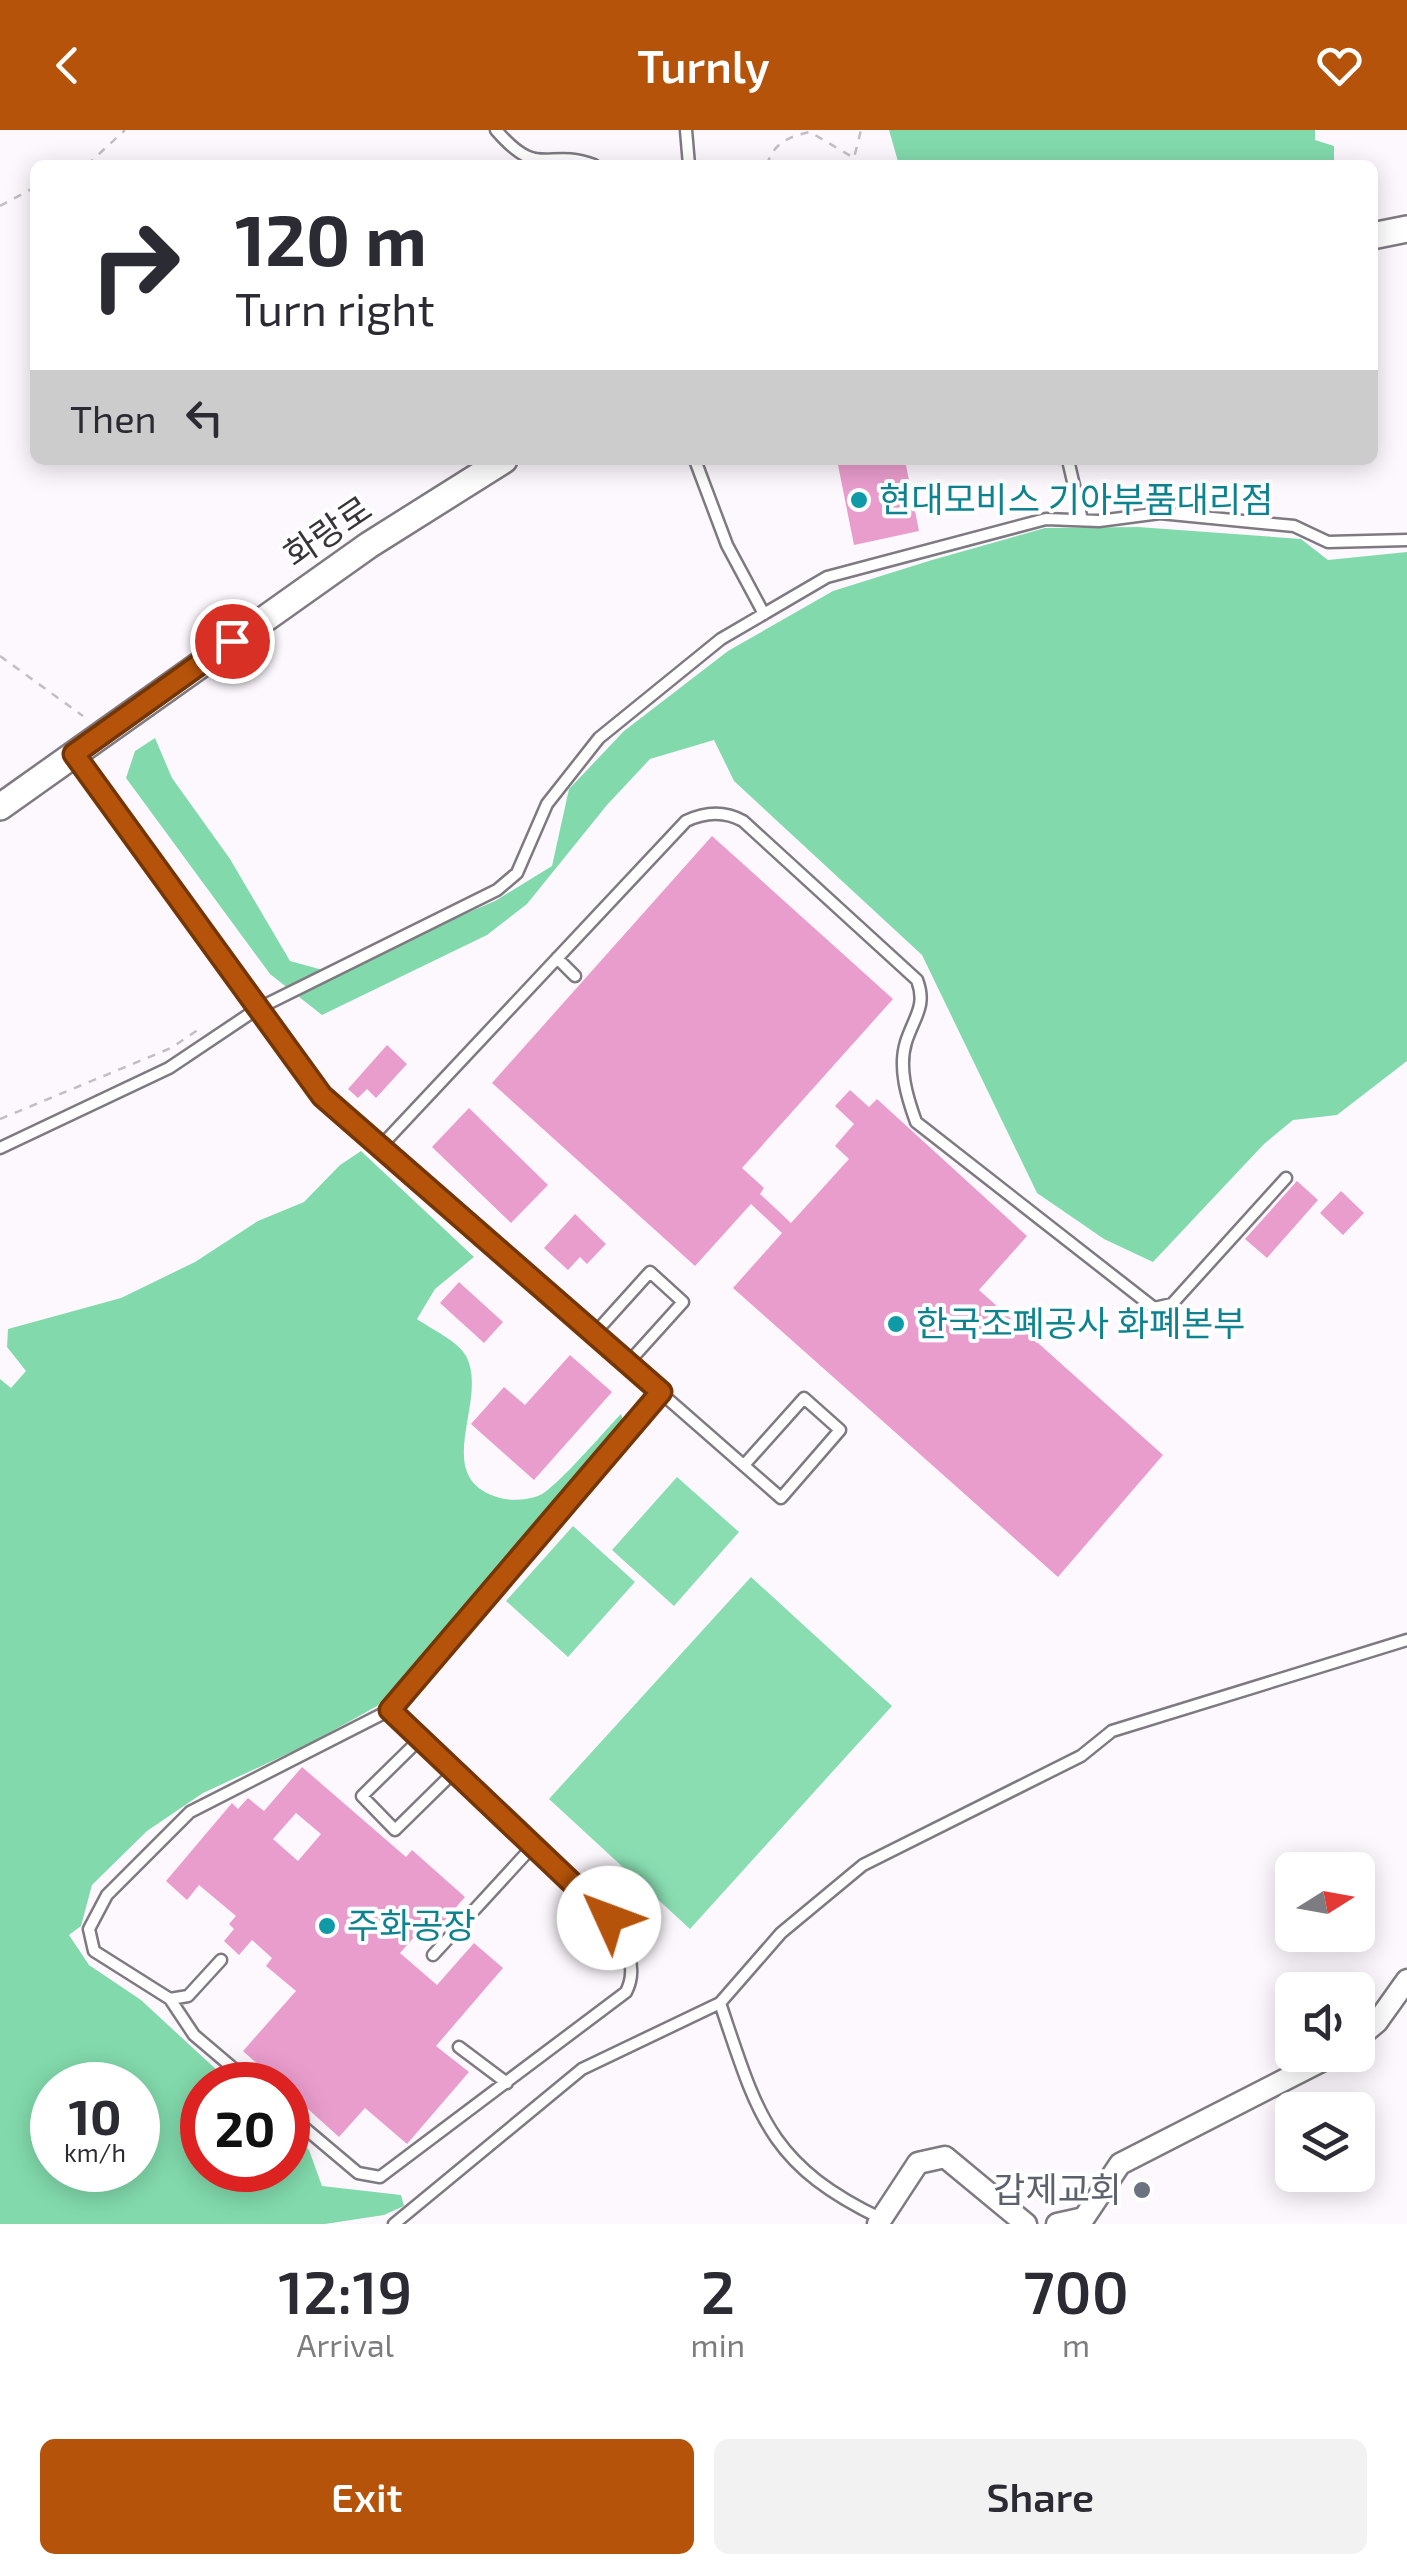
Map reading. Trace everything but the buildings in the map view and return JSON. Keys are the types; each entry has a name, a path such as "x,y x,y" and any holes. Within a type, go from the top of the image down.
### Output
{"street":[{"path":"1378,235 1407,228"},
{"name":"화랑로","path":"0,807 369,544 496,465"},
{"path":"1375,2024 1407,1980"},
{"path":"1057,2224 1084,2218 1120,2164 1301,2072"},
{"path":"880,2221 918,2163 946,2157 1026,2224"}],"lane":[{"path":"496,130 517,154 535,160"},
{"path":"686,130 689,160"},
{"path":"697,465 727,545 764,614"},
{"path":"1069,465 1082,520"},
{"path":"0,1148 168,1068 257,1009 497,890 517,873 546,804 600,738 721,640 827,576 1046,519 1160,513 1294,526 1328,542 1407,540"},
{"path":"74,754 322,1096 628,1363 744,1465 782,1498 840,1430 804,1398 744,1465"},
{"path":"380,1147 686,821 730,814 744,821 917,980 923,996 919,1016 906,1042 903,1065 906,1097 916,1122 1154,1308 1172,1304 1286,1178"},
{"path":"557,958 575,976"},
{"path":"594,1334 650,1272 683,1302 628,1363"},
{"path":"226,2062 194,2035 170,1998 94,1951 89,1929 107,1895 190,1812 390,1710 661,1392"},
{"path":"394,2224 582,2069 720,2004 781,1933 863,1865 1081,1756 1112,1730 1407,1640"},
{"path":"310,2133 358,2173 380,2177 626,1992 632,1980 632,1960 609,1918 390,1710"},
{"path":"420,1739 362,1796 395,1830 455,1772"},
{"path":"433,1955 533,1846"},
{"path":"170,1998 188,1996 221,1960"},
{"path":"720,2004 744,2073 776,2144 817,2184 880,2221"},
{"path":"459,2047 507,2083"}],"path":[{"path":"92,160 125,130"},
{"path":"768,160 787,137 810,132 854,158 861,130"},
{"path":"0,206 30,191"},
{"path":"0,656 82,716"},
{"path":"0,1119 170,1048 202,1027"}],"green space":[{"path":"889,130 1315,130 1315,140 1334,146 1334,160 898,160"},
{"path":"1138,527 1301,539 1328,560 1407,552 1407,1061 1337,1115 1293,1120 1264,1144 1153,1262 1104,1239 1037,1193 922,955 734,781 714,740 650,759 607,805 527,904 487,935 322,1015 270,974 126,778 135,751 155,738 172,778 230,859 290,961 330,972 495,901 552,866 569,789 624,731 728,651 833,591 1045,528"},
{"path":"361,1151 474,1257 435,1289 417,1319 451,1340 466,1356 471,1394 464,1456 468,1474 479,1488 505,1499 538,1496 567,1472 621,1414 624,1423 541,1523 377,1706 311,1743 203,1793 147,1831 92,1885 81,1926 69,1935 89,1965 141,2000 208,2062 180,2062 180,2192 310,2192 310,2153 322,2186 401,2195 404,2206 384,2215 325,2224 0,2224 0,1379 11,1388 26,1371 7,1347 8,1329 121,1298 195,1262 258,1221 304,1202 340,1165"},
{"path":"677,1477 739,1532 674,1606 612,1550"},
{"path":"573,1526 635,1582 568,1657 506,1601"},
{"path":"751,1577 892,1706 690,1929 549,1799"}],"place":[{"name":"현대모비스 기아부품대리점","path":"859,500"},
{"name":"한국조폐공사 화폐본부","path":"896,1324"},
{"name":"주화공장","path":"327,1926"},
{"name":"갑제교회","path":"1142,2190"}],"route":[{"path":"232,641 74,754 322,1096 661,1392 390,1710 609,1918"}]}
